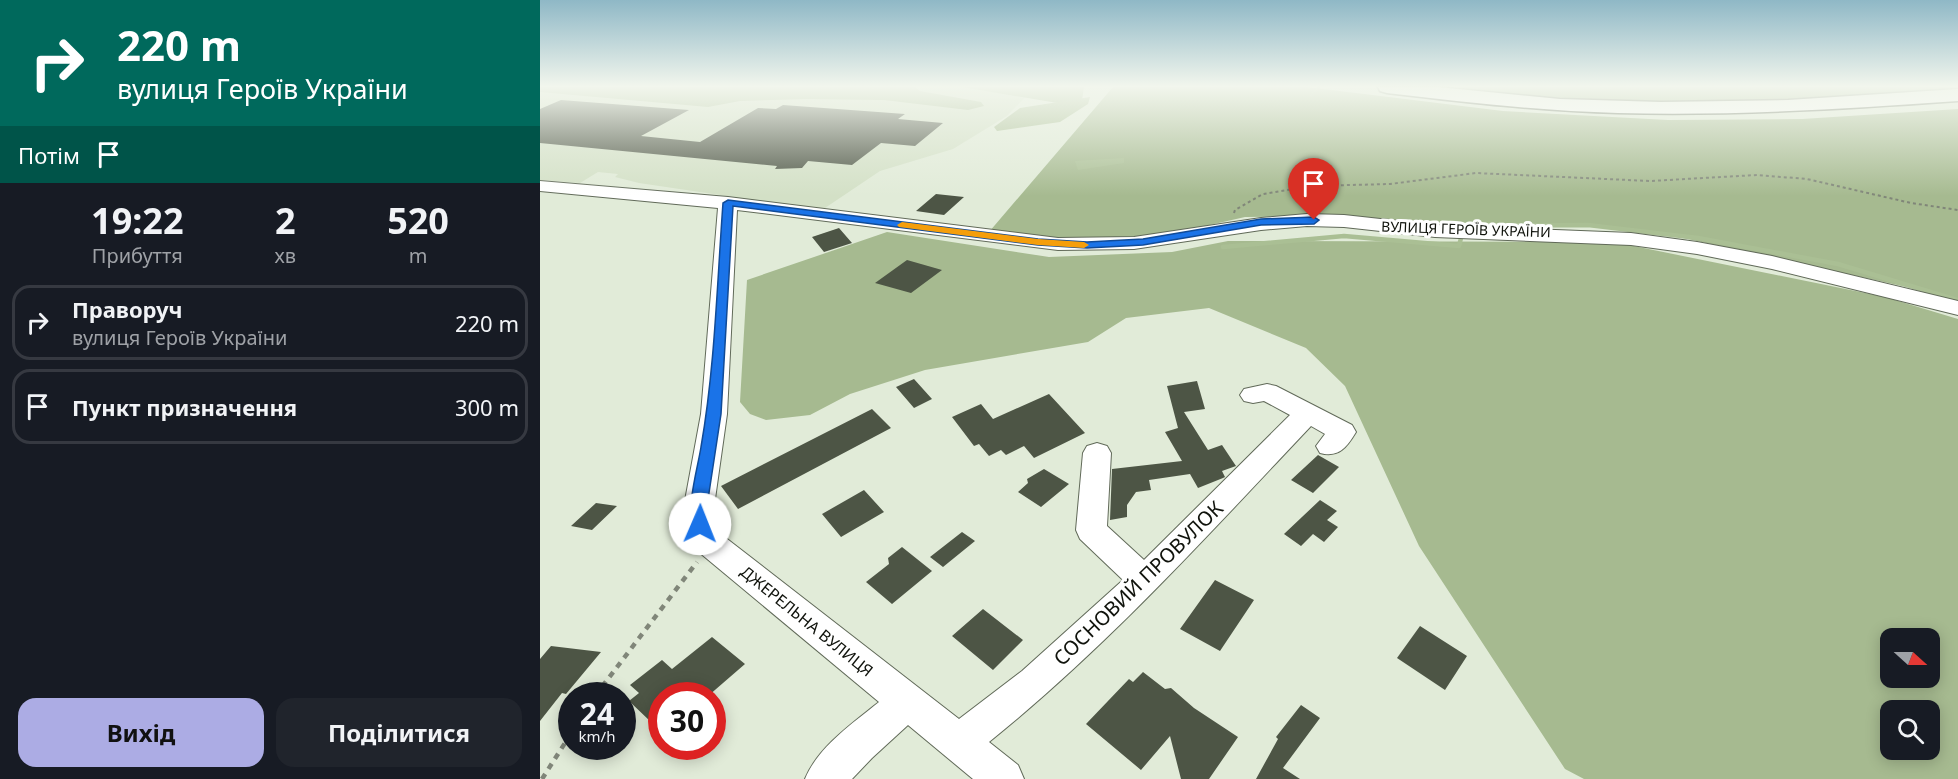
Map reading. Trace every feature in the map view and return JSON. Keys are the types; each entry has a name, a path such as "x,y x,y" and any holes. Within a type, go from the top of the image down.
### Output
{"street":[{"name":"ВУЛИЦЯ ГЕРОЇВ УКРАЇНИ","path":"540,186 728,203 1058,244 1105,245 1143,242 1261,222 1332,220 1433,231 1617,236 1771,262 1958,308"},
{"name":"ДЖЕРЕЛЬНА ВУЛИЦЯ","path":"728,203 714,414 699,506 700,524 711,544 1005,779"},
{"path":"1253,395 1267,392 1342,432 1330,446"},
{"name":"СОСНОВИЙ ПРОВУЛОК","path":"958,743 1035,683 1144,580 1308,413"},
{"path":"1097,453 1090,530 1144,580"},
{"path":"825,779 858,744 907,702"}],"path":[{"path":"1230,226 1235,210 1263,194 1311,186 1390,184 1476,173 1650,181 1757,175 1807,179 1911,204 1958,210"},
{"path":"606,682 711,544"},
{"path":"542,779 558,754"}],"shaded area":[{"path":"540,123 995,123 953,149 880,171 822,210 639,183 615,177 618,174 598,172 580,183 540,180"},
{"path":"999,123 1051,123 997,131 994,127"},
{"path":"1082,123 1958,123 1958,303 1916,289 1665,234 1593,224 1444,223 1337,216 1245,217 1170,234 1113,240 1060,241 989,232"},
{"path":"1124,158 1124,163 1078,170 1075,161"},
{"path":"887,232 1049,257 1172,252 1228,241 1614,242 1885,297 1958,319 1958,779 1584,779 1565,769 1419,546 1345,386 1306,348 1209,308 1126,318 1088,342 925,370 850,394 810,415 766,420 750,414 740,402 747,280"}],"building":[{"path":"540,123 664,123 641,136 700,142 732,123 943,123 915,146 881,143 852,165 808,161 802,168 775,169 777,166 540,143"},
{"path":"936,194 964,197 944,215 916,211"},
{"path":"839,228 852,243 824,252 812,237"},
{"path":"907,260 942,270 911,293 875,283"},
{"path":"914,379 932,399 914,408 896,387"},
{"path":"1197,381 1205,409 1184,412 1208,450 1222,445 1236,466 1222,471 1225,477 1198,488 1190,474 1149,480 1151,490 1136,492 1127,505 1127,517 1110,520 1112,469 1182,461 1165,432 1178,428 1167,386"},
{"path":"1049,394 1085,433 1034,458 1024,446 1006,455 1001,450 989,456 979,444 974,446 952,417 981,404 993,419"},
{"path":"872,409 891,428 738,509 721,486"},
{"path":"1318,455 1339,467 1313,493 1291,480"},
{"path":"1044,469 1069,484 1041,507 1018,492 1028,483 1027,479"},
{"path":"864,490 884,512 841,537 822,514"},
{"path":"1320,500 1337,511 1327,520 1338,527 1324,542 1313,534 1301,546 1284,534"},
{"path":"596,503 617,506 592,530 571,526"},
{"path":"962,532 975,541 943,567 930,557"},
{"path":"902,547 932,571 892,604 866,582 889,564 888,558"},
{"path":"1215,580 1254,600 1220,651 1180,629"},
{"path":"983,609 1023,640 993,670 952,636"},
{"path":"1420,626 1467,656 1445,690 1397,658"},
{"path":"712,637 745,664 724,682 648,682 648,719 636,708 636,695 639,693 636,690 636,682 634,682 662,660 672,669"},
{"path":"551,646 601,652 576,682 558,682 558,698 540,721 540,659"},
{"path":"1143,672 1165,689 1171,688 1194,708 1238,737 1209,779 1181,779 1170,736 1141,770 1086,724 1129,679 1133,682"},
{"path":"1301,705 1320,718 1283,768 1300,779 1256,779 1278,739 1276,737"}],"waterway":[{"path":"1465,226 1588,225 1698,238 1838,264 1957,300"},
{"path":"1223,247 1344,236 1459,246 1461,238"}],"slow traffic":[{"path":"902,225 1038,242 1084,245"}],"route":[{"path":"700,524 699,506 714,414 728,203 1038,242 1087,245 1143,242 1261,222 1314,220"}]}
